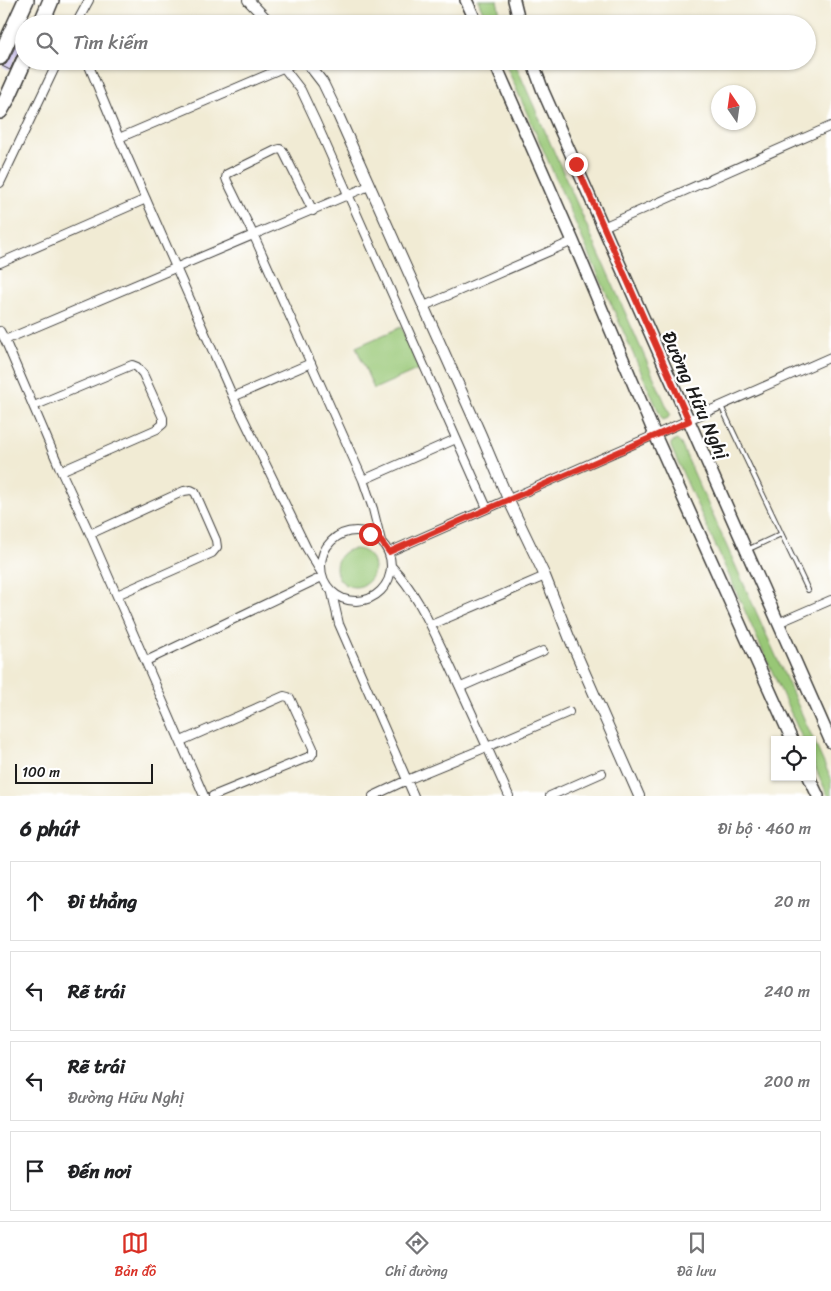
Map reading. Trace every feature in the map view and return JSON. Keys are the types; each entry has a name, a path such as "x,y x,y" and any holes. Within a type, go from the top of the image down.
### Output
{"highway":[{"path":"19,15 26,0"},
{"path":"45,15 51,0"},
{"path":"0,57 15,24"},
{"path":"0,111 20,70"}],"main road":[{"path":"466,0 473,15"},
{"path":"514,0 518,15"},
{"path":"498,70 655,435 790,736"},
{"name":"Đường Hữu Nghị","path":"535,70 831,742"},
{"path":"812,781 818,796"}],"street":[{"path":"81,15 89,0"},
{"path":"248,0 262,15"},
{"path":"0,183 54,70"},
{"path":"91,70 175,268 233,396 324,583 332,593 343,599 361,602 373,598 383,590 391,573 392,566 389,552 381,541 370,534 358,531 346,532 338,536 323,552 320,564 321,575"},
{"path":"119,138 279,70"},
{"path":"286,70 301,90 487,508"},
{"path":"313,70 323,83 424,306 508,499 545,576 568,637 639,796"},
{"path":"603,227 831,126"},
{"path":"312,211 283,151 280,149 227,174 226,178 312,363 363,480 381,541"},
{"path":"6,340 369,186"},
{"path":"0,263 146,199"},
{"path":"424,306 573,241"},
{"path":"0,331 6,340 61,471 204,796"},
{"path":"389,552 831,357"},
{"path":"233,396 312,363"},
{"path":"34,406 132,365 137,366 143,374 163,418 163,424 158,429 61,471"},
{"path":"363,480 456,439"},
{"path":"90,534 184,491 191,490 195,492 216,540 217,547 212,552 117,595"},
{"path":"392,566 410,589 431,625 461,687 509,796"},
{"path":"146,661 321,575"},
{"path":"431,625 545,576"},
{"path":"332,593 339,624 414,796"},
{"path":"778,623 831,600"},
{"path":"461,687 543,651"},
{"path":"180,741 284,696 290,698 313,748 311,756 212,796"},
{"path":"374,796 407,780 570,712"},
{"path":"550,796 602,773"}],"lane":[{"path":"721,406 808,590"},
{"path":"747,550 781,534"}],"green space":[{"path":"478,0 497,0 500,15 484,15"},
{"path":"508,70 518,70 670,414 668,418 663,420"},
{"path":"401,327 419,369 374,389 356,347"},
{"path":"676,440 681,444 812,736 801,736 671,447 671,443"},
{"path":"355,549 368,555 374,568 368,581 355,587 342,581 336,568 342,555"},
{"path":"816,746 831,779 831,796 827,794 816,769"}],"building":[{"path":"15,47 15,59 10,70 2,66 8,61"}],"route":[{"path":"370,534 381,541 389,552 689,421 576,164"}]}
